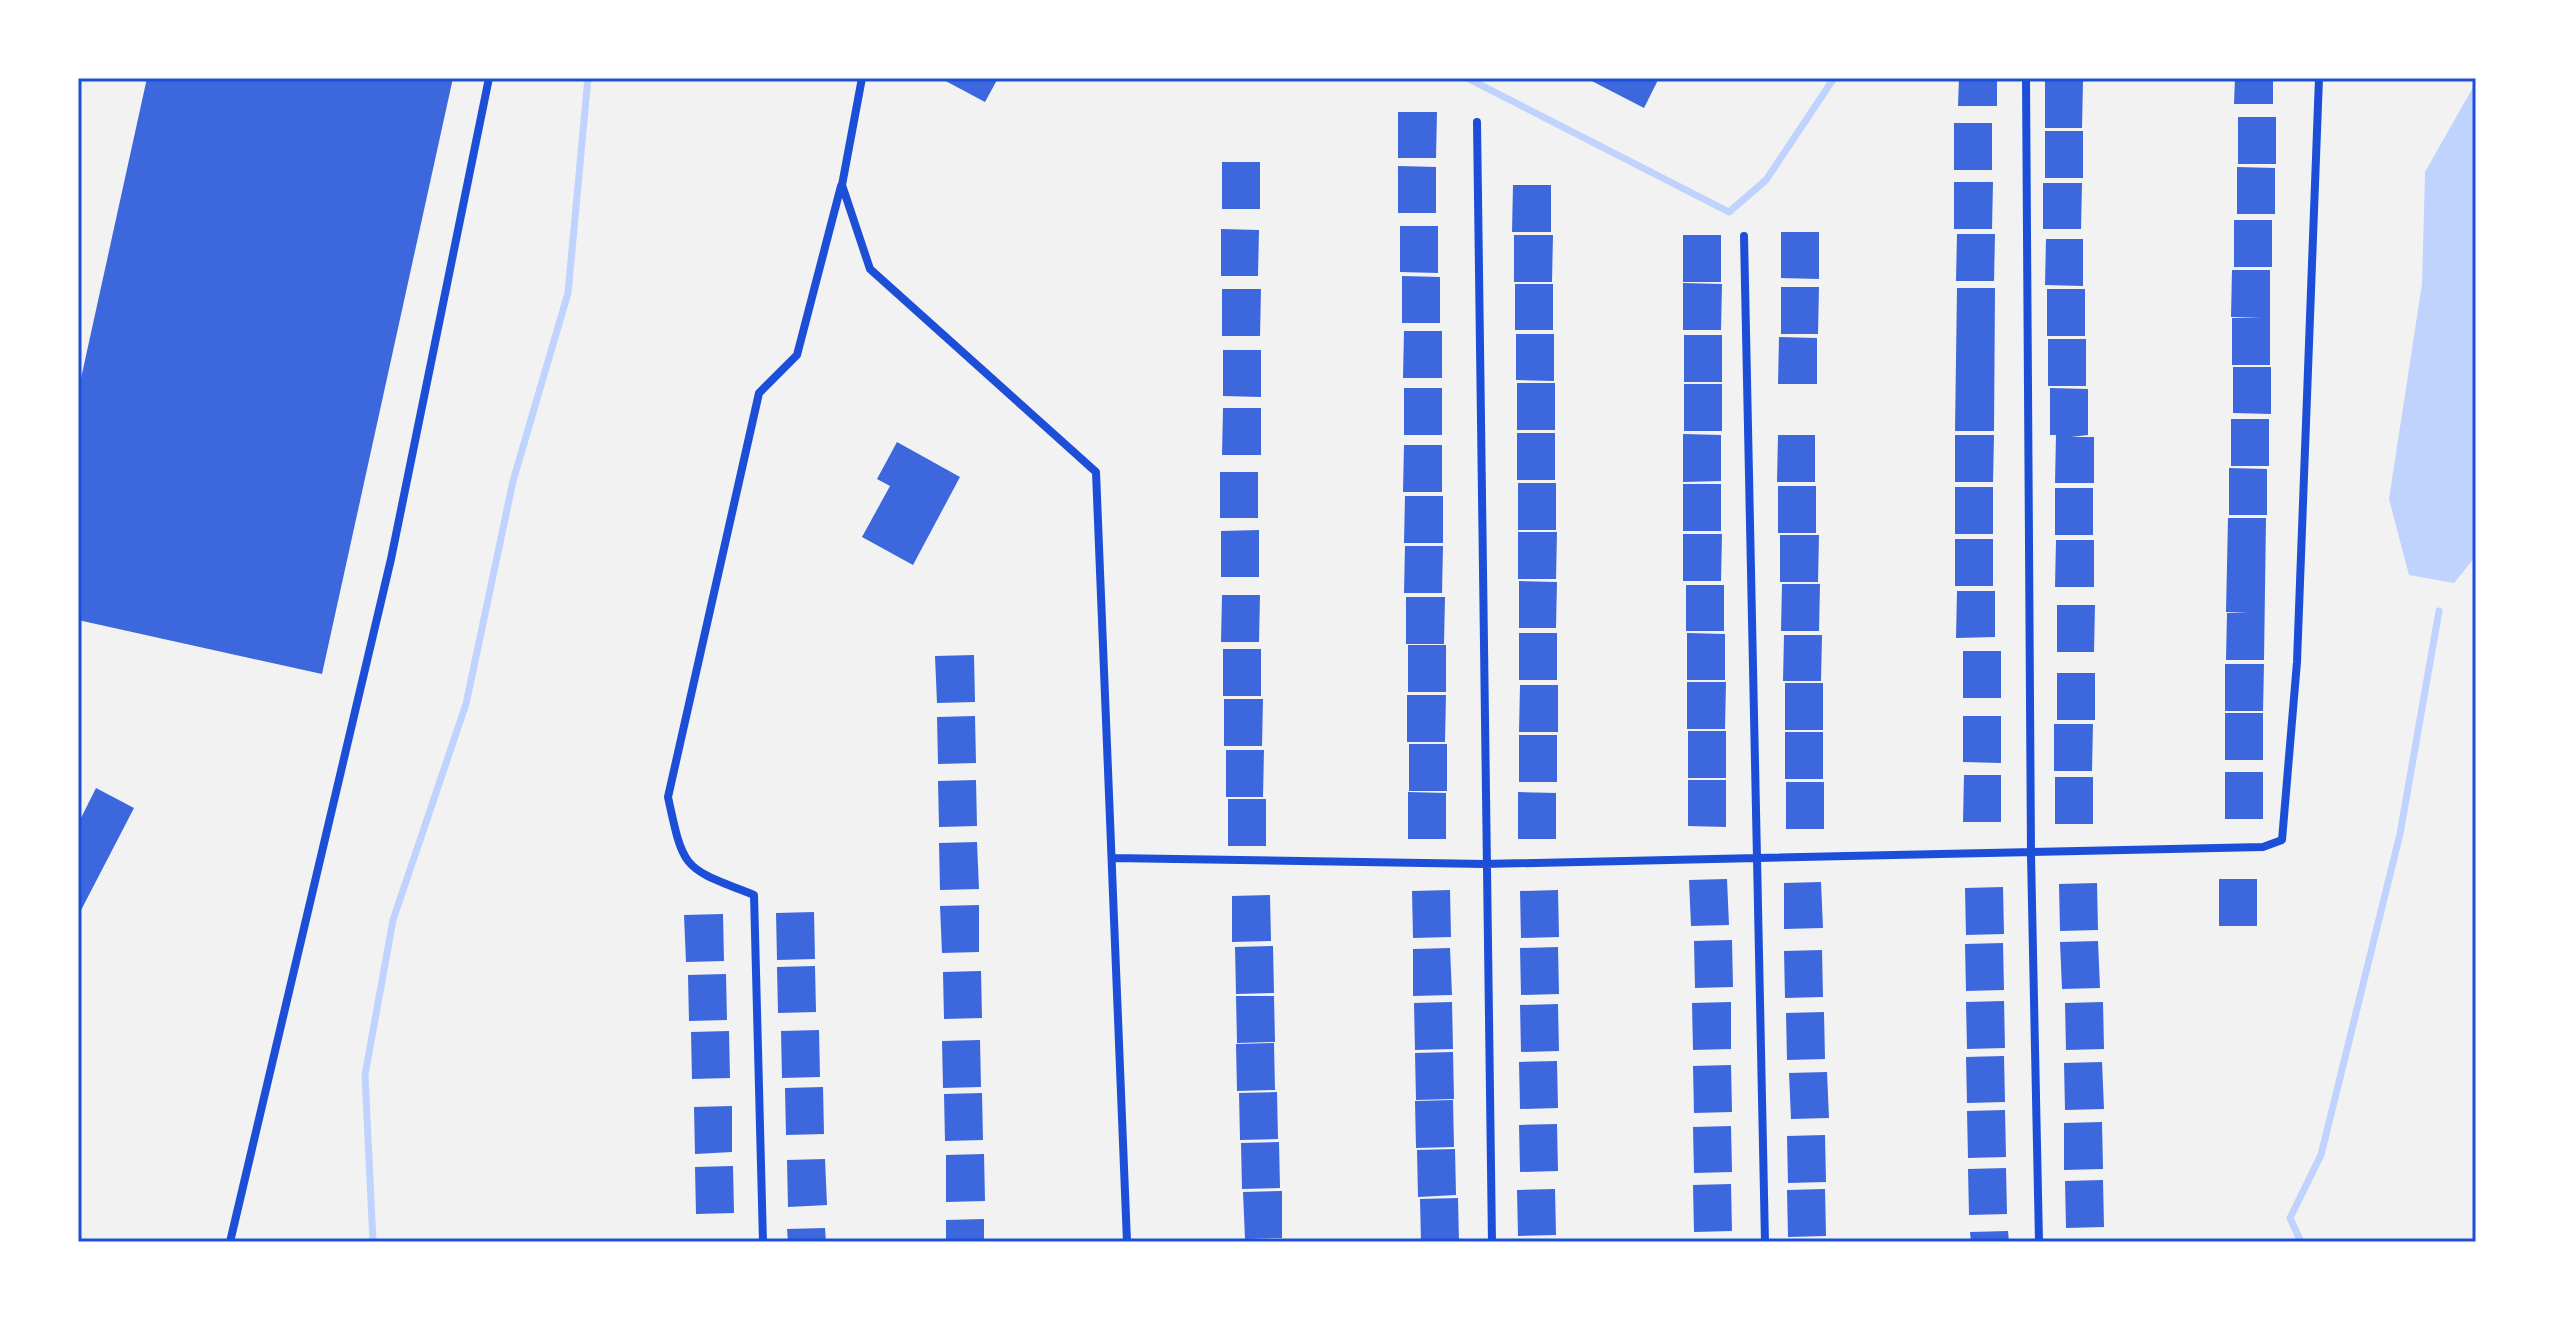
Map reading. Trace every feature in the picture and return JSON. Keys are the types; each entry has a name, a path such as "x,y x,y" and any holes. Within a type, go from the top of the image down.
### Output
{"street":[{"path":"230,1242 391,559 489,78"},
{"path":"763,1242 754,895 701,875 680,855 668,797 759,393 797,355 842,185 862,78"},
{"path":"2026,78 2031,855 2039,1242"},
{"path":"1112,858 1485,864 1756,860 2263,847 2282,840 2297,662 2319,78"},
{"path":"1477,122 1492,1242"},
{"path":"842,185 870,269 1096,472 1127,1242"},
{"path":"1744,236 1765,1242"}],"water":[{"path":"2476,82 2476,556 2454,583 2409,575 2389,499 2422,284 2425,172"}],"building":[{"path":"147,78 453,78 322,674 78,620 78,392"},
{"path":"940,78 993,78 997,80 985,102"},
{"path":"1586,78 1659,78 1644,108"},
{"path":"1959,78 1997,78 1997,106 1958,106"},
{"path":"2235,78 2273,78 2273,104 2234,104"},
{"path":"2045,81 2083,81 2082,128 2045,128"},
{"path":"1398,112 1437,112 1436,158 1398,158"},
{"path":"2238,117 2276,117 2276,164 2238,164"},
{"path":"1954,123 1992,123 1992,170 1954,170"},
{"path":"2045,131 2083,131 2083,178 2045,178"},
{"path":"1222,162 1260,162 1260,209 1222,209"},
{"path":"1398,166 1436,167 1436,213 1398,213"},
{"path":"2237,167 2275,168 2275,214 2237,214"},
{"path":"1954,182 1993,182 1992,229 1954,229"},
{"path":"2043,183 2082,183 2081,229 2043,229"},
{"path":"1513,185 1551,185 1551,232 1512,232"},
{"path":"2234,220 2272,220 2272,267 2234,267"},
{"path":"1400,226 1438,226 1438,273 1400,272"},
{"path":"1221,229 1259,230 1258,276 1221,276"},
{"path":"1781,232 1819,232 1819,279 1781,278"},
{"path":"1957,234 1995,234 1994,281 1956,281"},
{"path":"1514,235 1553,235 1552,282 1514,282"},
{"path":"1683,235 1721,235 1721,282 1683,282"},
{"path":"2046,239 2083,239 2083,286 2045,285"},
{"path":"2232,270 2270,270 2270,365 2232,365 2232,318 2262,317 2231,317"},
{"path":"1402,276 1440,277 1440,323 1402,323"},
{"path":"1683,283 1722,284 1721,330 1683,330"},
{"path":"1515,284 1553,284 1553,330 1515,330"},
{"path":"1781,287 1819,287 1818,334 1781,334"},
{"path":"1957,288 1995,288 1994,431 1955,431"},
{"path":"1222,289 1261,289 1260,336 1222,336"},
{"path":"2047,289 2085,289 2085,336 2047,336"},
{"path":"1404,331 1442,331 1442,378 1403,378"},
{"path":"1516,334 1554,334 1554,381 1516,380"},
{"path":"1684,335 1722,335 1722,382 1684,382"},
{"path":"1779,337 1817,338 1817,384 1778,384"},
{"path":"2048,339 2086,339 2086,386 2048,386"},
{"path":"1223,350 1261,350 1261,397 1223,396"},
{"path":"2233,367 2271,367 2271,414 2233,413"},
{"path":"1517,383 1555,383 1555,430 1517,430"},
{"path":"1684,384 1722,384 1722,431 1684,431"},
{"path":"1404,388 1442,388 1442,435 1404,435"},
{"path":"2050,388 2088,389 2088,435 2071,437 2094,437 2094,483 2055,483 2056,435 2050,435"},
{"path":"1223,408 1261,408 1261,455 1222,455"},
{"path":"2231,419 2269,419 2269,466 2231,466"},
{"path":"1517,433 1555,433 1555,480 1517,480"},
{"path":"1683,434 1721,435 1721,481 1683,482"},
{"path":"1778,435 1815,435 1815,482 1777,482"},
{"path":"1955,435 1994,435 1993,482 1955,482"},
{"path":"897,442 960,477 913,565 862,537 890,486 877,479"},
{"path":"1404,445 1442,445 1442,492 1403,492"},
{"path":"2229,468 2267,469 2267,515 2229,515"},
{"path":"1220,472 1258,472 1258,518 1220,518"},
{"path":"1518,483 1556,483 1556,530 1518,530"},
{"path":"1683,484 1721,484 1721,531 1683,531"},
{"path":"1778,486 1816,486 1816,533 1778,533"},
{"path":"1955,487 1993,487 1993,534 1955,534"},
{"path":"2055,488 2093,488 2093,535 2055,535"},
{"path":"1405,496 1443,496 1443,543 1404,543"},
{"path":"2228,518 2266,518 2264,660 2226,660 2227,613 2248,613 2226,612"},
{"path":"1259,530 1259,577 1221,577 1221,531"},
{"path":"1518,532 1557,532 1556,579 1518,579"},
{"path":"1683,534 1722,534 1721,581 1683,581"},
{"path":"1780,535 1819,535 1818,582 1780,582"},
{"path":"1955,539 1993,539 1993,586 1955,586"},
{"path":"2056,540 2094,540 2094,587 2055,587"},
{"path":"1405,546 1443,546 1442,593 1404,593"},
{"path":"1519,581 1557,582 1556,628 1519,628"},
{"path":"1782,584 1820,584 1819,631 1781,631"},
{"path":"1686,585 1724,585 1724,631 1686,631"},
{"path":"1957,591 1995,591 1995,637 1956,638"},
{"path":"1222,595 1260,595 1259,642 1221,642"},
{"path":"1406,597 1445,597 1444,644 1406,644"},
{"path":"2057,605 2095,605 2094,652 2057,652"},
{"path":"1519,633 1557,633 1557,680 1519,680"},
{"path":"1687,633 1725,634 1725,680 1687,680"},
{"path":"1784,635 1822,635 1821,681 1783,681"},
{"path":"1408,645 1446,645 1446,692 1408,692"},
{"path":"1223,649 1261,649 1261,696 1223,696"},
{"path":"1963,651 2001,651 2001,698 1963,698"},
{"path":"974,655 975,702 937,703 935,656"},
{"path":"2225,664 2264,664 2263,711 2225,711"},
{"path":"2057,673 2095,673 2095,720 2057,720"},
{"path":"1687,682 1726,682 1725,729 1687,729"},
{"path":"1785,683 1823,683 1823,730 1785,730"},
{"path":"1520,685 1558,685 1558,732 1519,732"},
{"path":"1407,695 1446,695 1445,742 1407,742"},
{"path":"1224,699 1263,699 1262,746 1224,746"},
{"path":"2225,713 2263,713 2263,760 2225,760"},
{"path":"975,716 976,763 938,764 937,717"},
{"path":"1963,716 2001,716 2001,763 1963,762"},
{"path":"2054,724 2093,724 2092,771 2054,771"},
{"path":"1688,731 1726,731 1726,778 1688,778"},
{"path":"1785,732 1823,732 1823,779 1785,779"},
{"path":"1519,735 1557,735 1557,782 1519,782"},
{"path":"1409,744 1447,744 1447,791 1409,791"},
{"path":"1226,750 1264,750 1263,797 1226,797"},
{"path":"2225,772 2263,772 2263,819 2225,819"},
{"path":"1964,775 2001,775 2001,822 1963,822"},
{"path":"2055,777 2093,777 2093,824 2055,824"},
{"path":"976,780 977,826 939,827 938,781"},
{"path":"1688,780 1726,780 1726,827 1688,826"},
{"path":"1786,782 1824,782 1824,829 1786,829"},
{"path":"96,788 134,808 78,916 78,824"},
{"path":"1408,792 1446,793 1446,839 1408,839"},
{"path":"1518,792 1556,793 1556,839 1518,839"},
{"path":"1228,799 1266,799 1266,846 1228,846"},
{"path":"977,842 979,889 940,890 939,843"},
{"path":"1727,879 1729,925 1691,926 1689,880"},
{"path":"2219,879 2257,879 2257,926 2219,926"},
{"path":"1821,882 1823,928 1784,929 1784,883"},
{"path":"2097,883 2098,930 2060,931 2059,884"},
{"path":"2003,887 2004,934 1966,935 1965,888"},
{"path":"1450,890 1451,937 1413,938 1412,891"},
{"path":"1558,890 1559,937 1521,938 1520,891"},
{"path":"1270,895 1271,941 1232,942 1232,896"},
{"path":"979,905 979,952 942,953 940,906"},
{"path":"814,912 815,959 777,960 776,913"},
{"path":"723,914 724,961 686,962 684,915"},
{"path":"1732,940 1733,987 1695,988 1694,941"},
{"path":"2098,941 2100,988 2062,989 2060,942"},
{"path":"2003,943 2004,990 1966,991 1965,944"},
{"path":"1273,946 1274,993 1236,994 1235,947"},
{"path":"1558,947 1559,994 1521,995 1520,948"},
{"path":"1450,948 1452,995 1413,996 1413,949"},
{"path":"1822,950 1823,997 1785,998 1784,951"},
{"path":"815,966 816,1012 778,1013 777,967"},
{"path":"981,971 982,1018 944,1019 943,972"},
{"path":"726,974 727,1020 689,1021 688,975"},
{"path":"1236,996 1274,996 1275,1042 1237,1043"},
{"path":"2004,1001 2005,1048 1967,1049 1966,1002"},
{"path":"1452,1002 1453,1049 1415,1050 1414,1003"},
{"path":"1731,1002 1731,1049 1693,1050 1692,1003"},
{"path":"2103,1002 2104,1049 2066,1050 2065,1003"},
{"path":"1558,1004 1559,1051 1521,1052 1520,1005"},
{"path":"1824,1012 1825,1059 1787,1060 1786,1013"},
{"path":"819,1030 820,1077 782,1078 781,1031"},
{"path":"729,1031 730,1078 692,1079 691,1032"},
{"path":"980,1040 981,1087 943,1088 942,1041"},
{"path":"1274,1043 1275,1090 1237,1091 1236,1044"},
{"path":"1453,1052 1454,1099 1416,1100 1415,1053"},
{"path":"2004,1056 2005,1102 1967,1103 1966,1057"},
{"path":"1557,1061 1558,1108 1520,1109 1519,1062"},
{"path":"2102,1062 2104,1109 2065,1110 2064,1063"},
{"path":"1731,1065 1732,1112 1694,1113 1693,1066"},
{"path":"1827,1072 1829,1118 1791,1119 1789,1073"},
{"path":"823,1087 824,1134 786,1135 785,1088"},
{"path":"1277,1092 1278,1139 1240,1140 1239,1093"},
{"path":"982,1093 983,1140 945,1141 944,1094"},
{"path":"1453,1100 1454,1147 1416,1148 1415,1101"},
{"path":"732,1106 732,1152 695,1154 694,1107"},
{"path":"2005,1110 2006,1157 1968,1158 1967,1111"},
{"path":"2102,1122 2103,1169 2064,1170 2064,1123"},
{"path":"1557,1124 1558,1171 1520,1172 1519,1125"},
{"path":"1731,1126 1732,1172 1694,1173 1693,1127"},
{"path":"1825,1135 1826,1182 1788,1183 1787,1136"},
{"path":"1279,1142 1280,1188 1242,1189 1241,1143"},
{"path":"1455,1149 1456,1195 1418,1197 1417,1150"},
{"path":"984,1154 985,1201 946,1202 946,1155"},
{"path":"825,1159 827,1205 788,1207 787,1160"},
{"path":"733,1166 734,1213 696,1214 695,1167"},
{"path":"2006,1168 2007,1214 1969,1215 1968,1169"},
{"path":"2103,1180 2104,1227 2066,1228 2065,1181"},
{"path":"1731,1184 1732,1231 1694,1232 1693,1185"},
{"path":"1555,1189 1556,1235 1518,1236 1517,1190"},
{"path":"1825,1189 1826,1236 1788,1237 1787,1190"},
{"path":"1282,1191 1282,1238 1245,1239 1243,1192"},
{"path":"1458,1198 1459,1242 1421,1242 1420,1199"},
{"path":"984,1219 984,1242 946,1242 946,1220"},
{"path":"825,1228 826,1242 788,1242 787,1229"},
{"path":"2008,1231 2009,1242 1971,1242 1970,1232"}],"waterway":[{"path":"373,1242 365,1075 393,920 466,704 513,481 568,293 588,78"},
{"path":"1467,78 1729,212 1766,180 1834,78"},
{"path":"2301,1242 2290,1218 2321,1155 2400,834 2439,611"}]}
